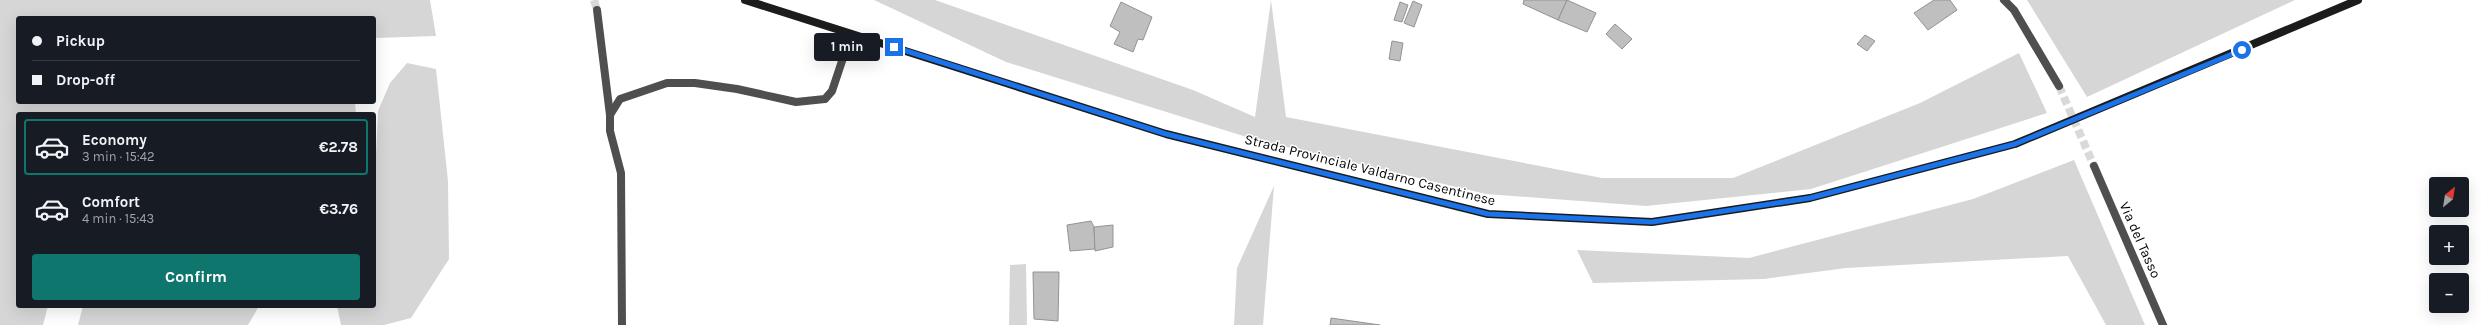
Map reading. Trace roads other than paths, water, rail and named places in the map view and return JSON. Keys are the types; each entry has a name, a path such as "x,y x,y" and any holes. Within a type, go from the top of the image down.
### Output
{"main road":[{"name":"Strada Provinciale Valdarno Casentinese","path":"745,0 1166,134 1488,214 1652,222 1810,198 2015,144 2358,0"}],"street":[{"path":"2004,0 2014,10 2060,86"},
{"path":"597,10 610,115 610,131 621,173 622,325"},
{"path":"610,115 620,99 667,83 695,83 737,88 796,102 825,99 832,91 852,34"},
{"name":"Via del Tasso","path":"2094,166 2163,325"}],"tunnel":[{"path":"594,0 597,10"},
{"path":"2059,86 2094,166"}]}
